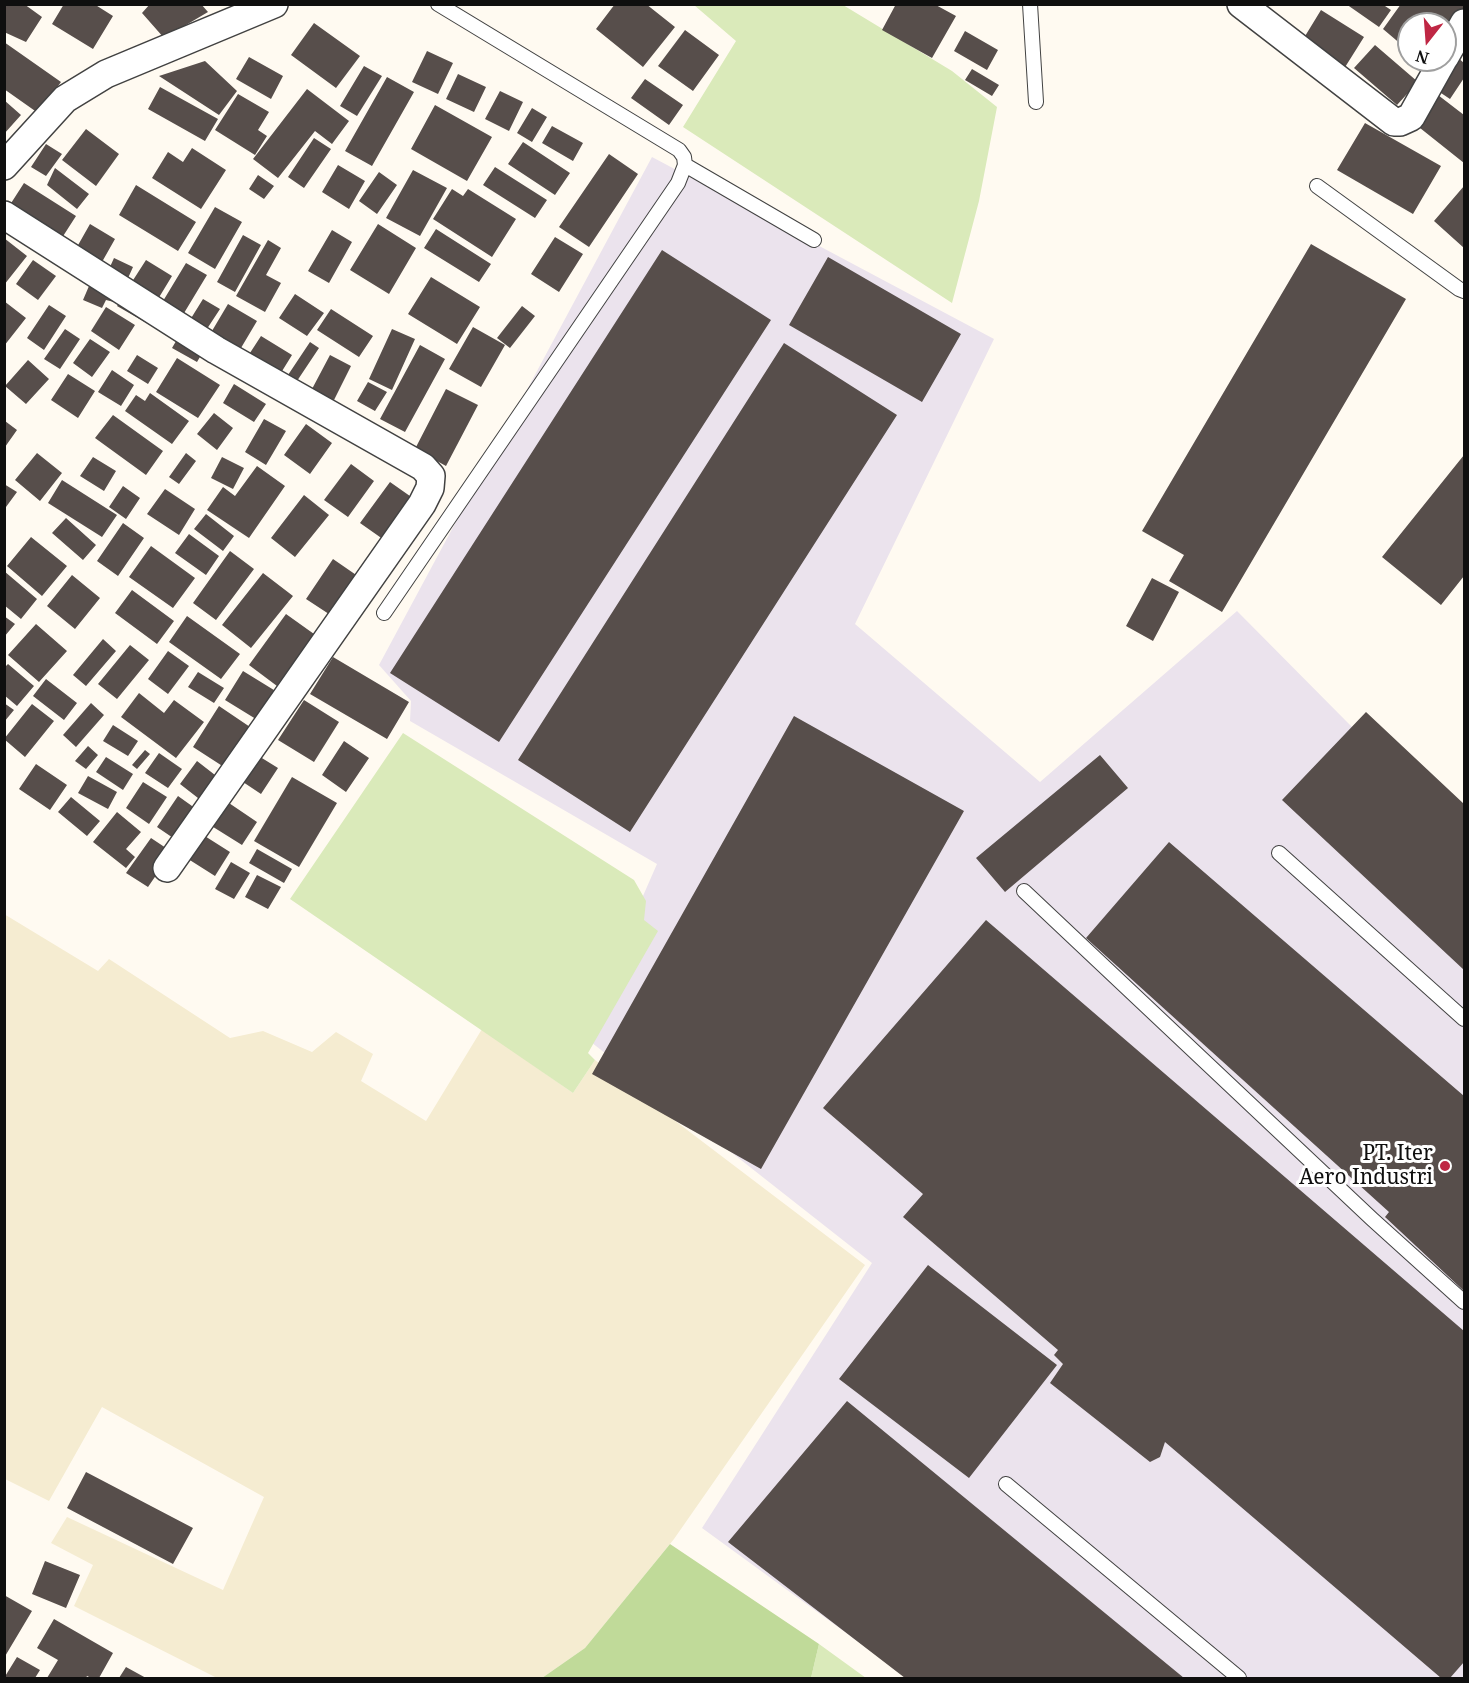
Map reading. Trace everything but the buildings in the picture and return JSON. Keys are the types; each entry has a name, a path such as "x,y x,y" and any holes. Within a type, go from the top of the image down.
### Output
{"street":[{"path":"4,166 66,99 106,74 274,4"},
{"path":"1241,4 1394,122 1400,123 1411,117 1436,72"},
{"path":"4,215 216,350 423,467 431,476 430,488 422,504 167,868"}],"lane":[{"path":"384,613 678,183 685,165 679,150 438,4"},
{"path":"1030,4 1036,102"},
{"path":"685,165 814,240"},
{"path":"1317,186 1464,291"},
{"path":"1279,853 1464,1019"},
{"path":"1024,891 1372,1219 1464,1302"},
{"path":"1006,1484 1239,1678"}],"shaded area":[{"path":"652,157 994,339 855,624 1040,782 1237,611 1464,840 1464,1678 908,1678 702,1528 872,1263 582,1035 657,864 410,721 411,701 379,665"},
{"path":"4,914 98,971 109,959 230,1038 263,1031 312,1052 336,1032 373,1054 361,1081 426,1121 482,1029 573,1093 595,1060 865,1265 674,1539 585,1648 542,1678 217,1678 74,1606 93,1565 51,1543 67,1517 223,1590 264,1497 102,1407 49,1501 5,1479"}],"green space":[{"path":"694,5 843,5 952,71 997,107 979,201 952,303 683,127 736,41"},
{"path":"403,733 634,880 646,901 644,920 658,931 588,1053 595,1060 573,1093 290,899"},
{"path":"670,1544 819,1644 811,1678 542,1678 585,1648"},
{"path":"819,1644 866,1678 811,1678"}],"place":[{"name":"PT. Iter Aero Industri","path":"1445,1166"}]}
